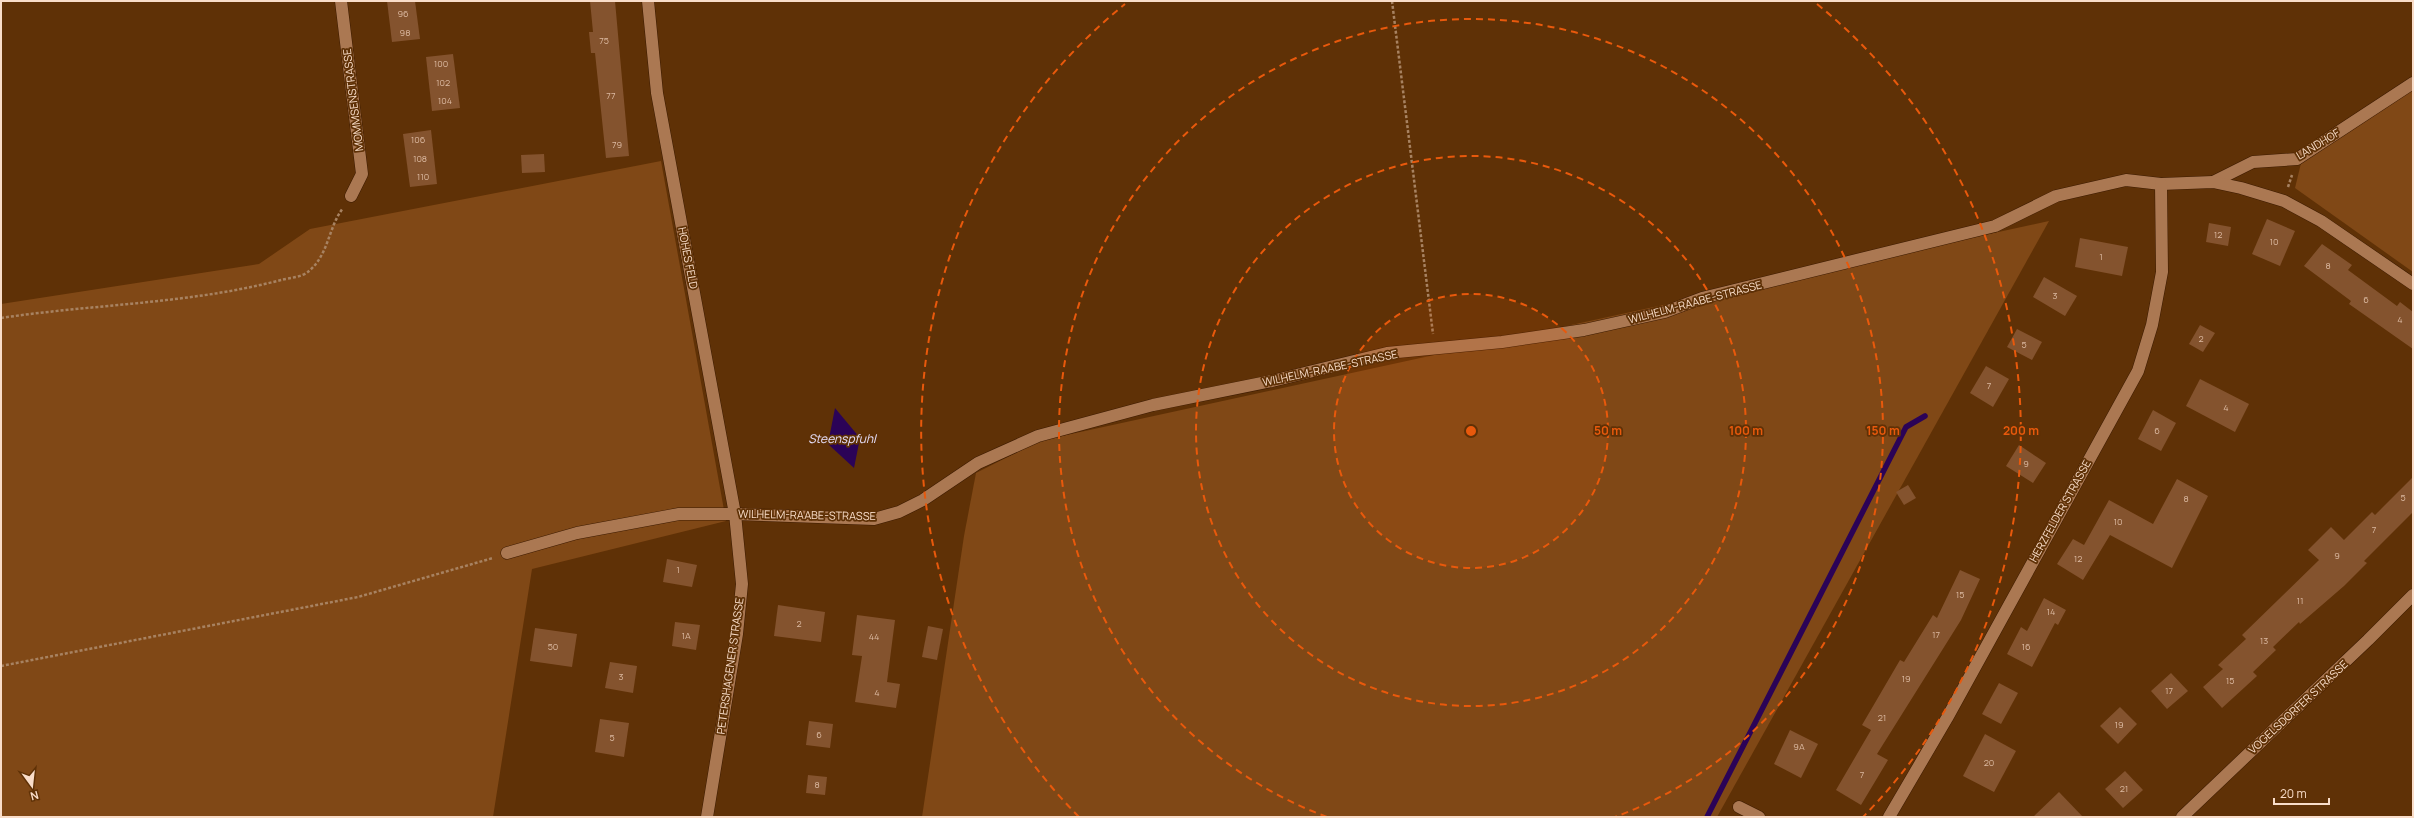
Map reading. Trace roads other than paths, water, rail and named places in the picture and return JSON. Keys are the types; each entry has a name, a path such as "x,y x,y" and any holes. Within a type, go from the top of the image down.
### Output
{"street":[{"name":"MOMMSENSTRASSE","path":"341,1 362,174 351,196"},
{"name":"HOHES FELD","path":"648,1 657,93 735,514"},
{"name":"LANDHOF","path":"2213,182 2253,162 2297,159 2413,83"},
{"name":"WILHELM-RAABE-STRASSE","path":"507,553 577,533 650,518 679,514 735,514 874,519 900,512 923,500 978,463 1038,436 1153,405 1272,381 1387,353 1435,349 1584,330 1665,312 1702,298 1995,226 2056,196 2126,180 2162,184 2213,182"},
{"path":"2213,182 2241,188 2284,201 2321,221 2413,284"},
{"name":"HERZFELDER STRASSE","path":"1890,817 2138,371 2152,325 2162,272 2162,184"},
{"name":"PETERSHAGENER STRASSE","path":"707,817 737,634 742,584 735,514"},
{"name":"VOGELSDORFER STRASSE","path":"2182,817 2362,646 2413,595"},
{"path":"1739,807 1759,817"}],"water":[{"name":"Steenspfuhl","path":"835,408 860,438 854,468 828,444"}],"waterway":[{"path":"1707,817 1906,427 1925,416"}]}
